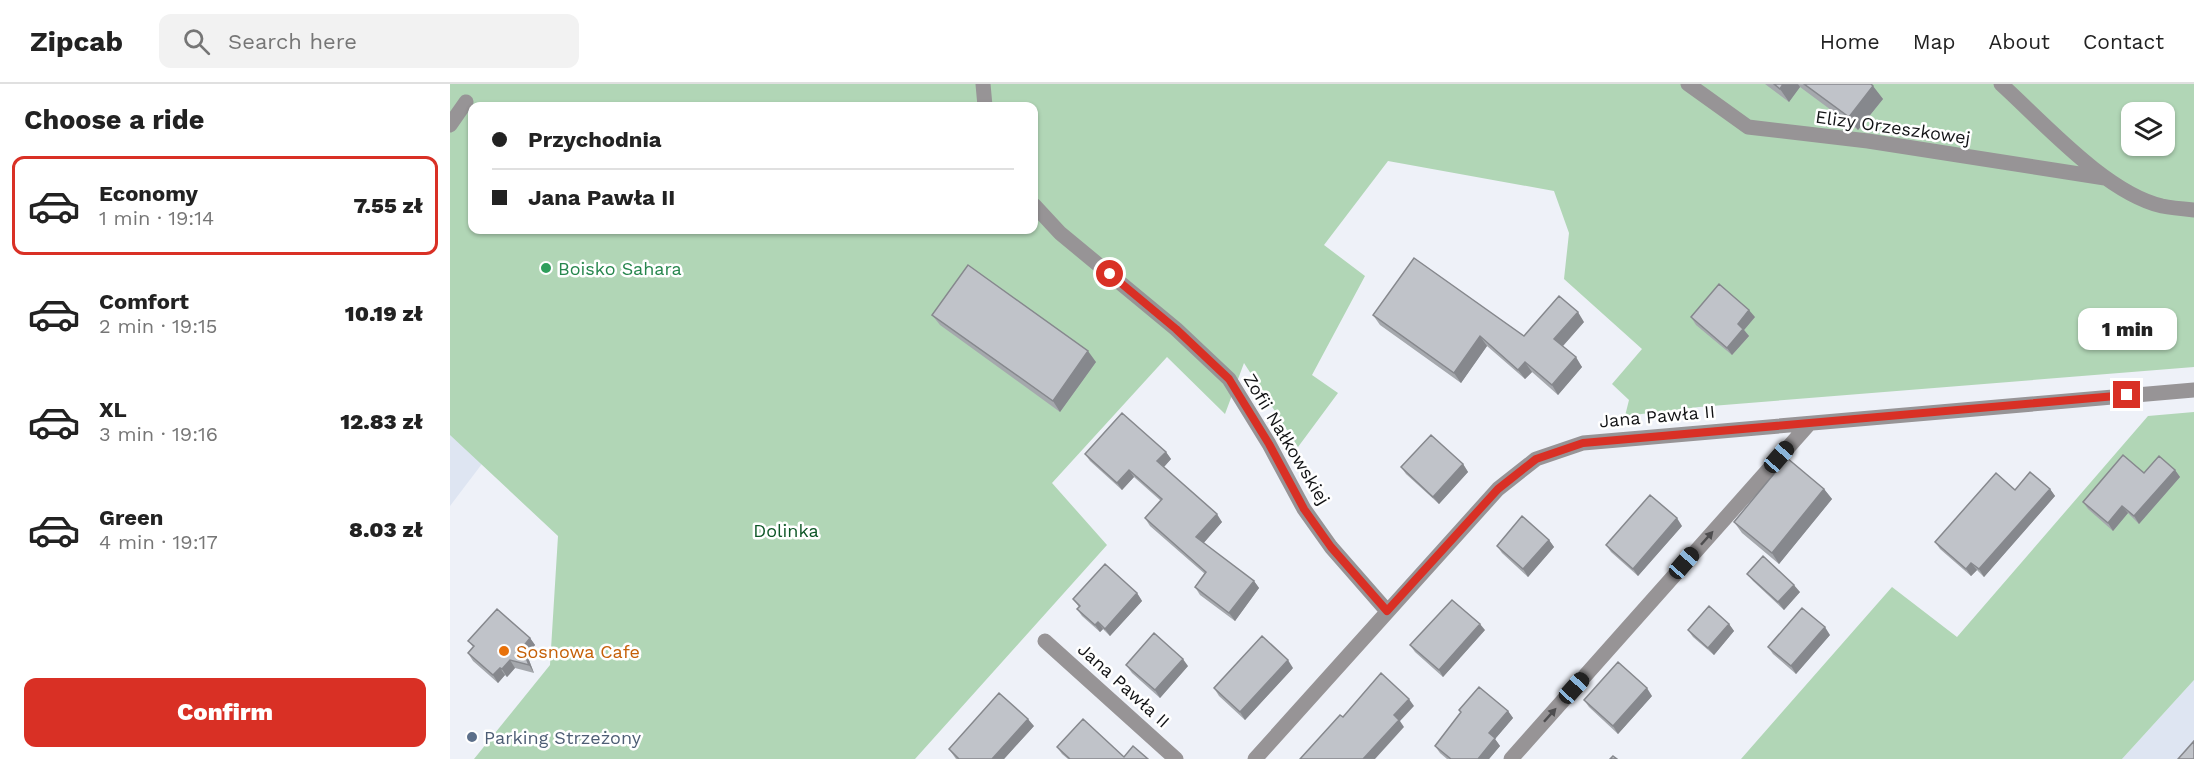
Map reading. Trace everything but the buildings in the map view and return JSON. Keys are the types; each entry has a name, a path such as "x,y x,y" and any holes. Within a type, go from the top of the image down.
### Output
{"street":[{"path":"983,84 985,102"},
{"name":"Elizy Orzeszkowej","path":"1688,84 1748,127 1868,141 2105,178"},
{"name":"Elizy Orzeszkowej","path":"2001,84 2105,178 2131,194 2161,206 2194,210"},
{"path":"450,125 466,102"},
{"name":"Zofii Nałkowskiej","path":"1038,209 1060,233 1176,329 1229,379 1269,444 1304,509 1331,547 1387,611"},
{"name":"Jana Pawła II","path":"1255,759 1498,489 1536,459 1583,443 1667,434 1809,424 2194,390"},
{"path":"1511,759 1809,424"},
{"name":"Jana Pawła II","path":"1045,641 1176,759"}],"shaded area":[{"path":"450,424 491,452 450,506"},
{"path":"2194,680 2194,759 2122,759"}],"green space":[{"name":"Dolinka","path":"450,84 2194,84 2194,367 1699,407 1625,416 1629,400 1612,384 1642,349 1564,279 1569,233 1554,191 1388,161 1324,245 1365,276 1312,375 1338,393 1298,447 1244,363 1225,414 1167,357 1052,483 1107,545 915,759 474,759 550,665 558,536 450,435"},
{"path":"2194,412 2194,680 2122,759 1741,759 1892,587 1957,637 2148,416"}],"place":[{"name":"Boisko Sahara","path":"546,268"},
{"name":"Sosnowa Cafe","path":"504,651"},
{"name":"Parking Strzeżony","path":"472,737"}],"route":[{"path":"1110,274 1176,329 1229,379 1269,444 1304,509 1331,547 1387,611 1498,489 1536,459 1583,443 2127,395"}]}
